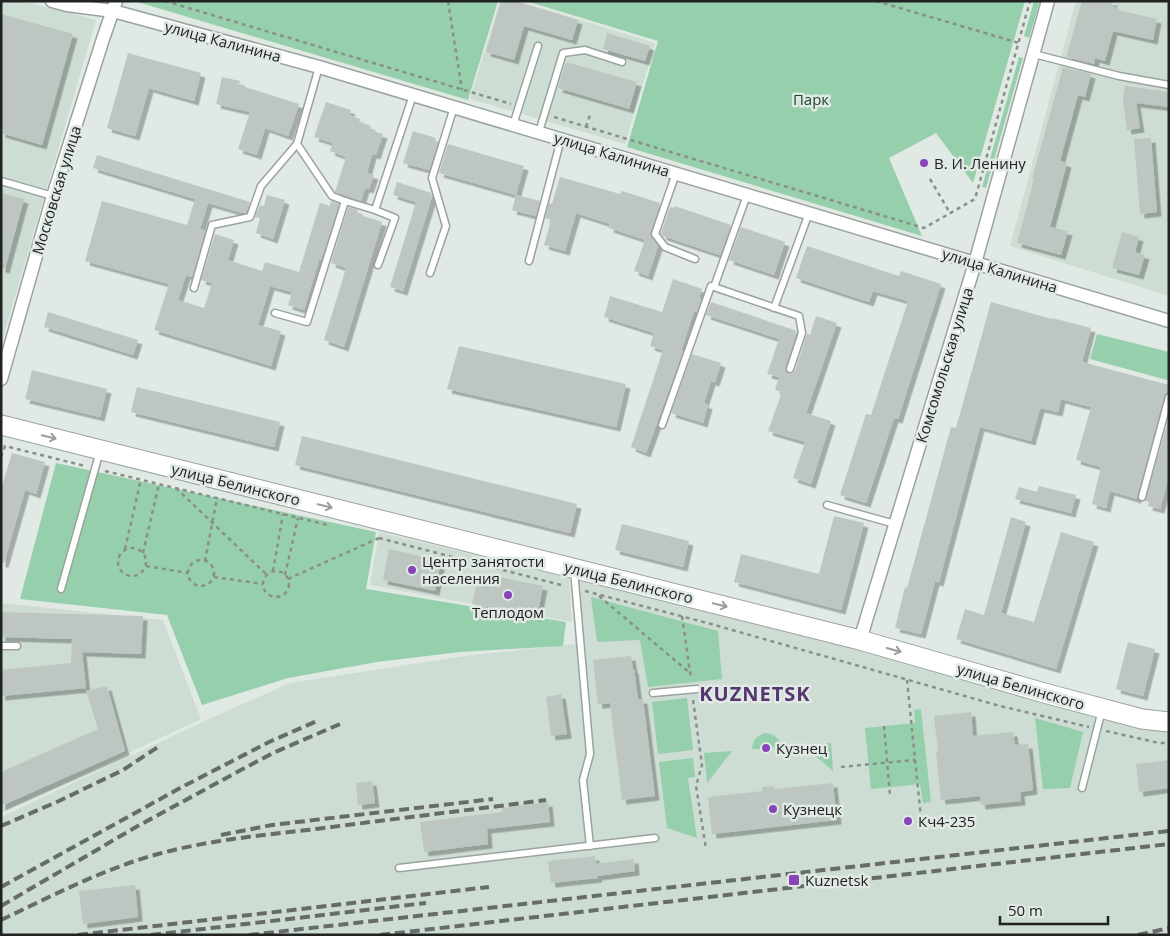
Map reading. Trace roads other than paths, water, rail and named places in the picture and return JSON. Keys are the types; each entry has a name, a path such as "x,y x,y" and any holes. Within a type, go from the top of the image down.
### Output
{"street":[{"name":"улица Калинина","path":"52,1 67,5 115,6 1169,321"},
{"name":"Комсомольская улица","path":"860,640 975,263 1048,1"},
{"name":"Московская улица","path":"1,379 53,196 115,6"},
{"name":"улица Белинского","path":"1,425 860,640 1038,692 1142,719 1169,722"}],"lane":[{"path":"513,124 538,46"},
{"path":"539,132 563,53 585,50 622,62"},
{"path":"1034,54 1118,76 1169,85"},
{"path":"194,288 212,225 250,217 260,186 297,144 319,67"},
{"path":"374,210 414,95"},
{"path":"430,274 446,226 432,178 454,107"},
{"path":"529,261 561,139"},
{"path":"297,144 332,196 395,218 378,265"},
{"path":"676,173 655,234 665,247 695,260"},
{"path":"1,180 53,196"},
{"path":"714,287 747,195"},
{"path":"276,313 307,322 345,202"},
{"path":"774,308 808,213"},
{"path":"662,425 711,286 799,316 802,333 790,369"},
{"path":"1142,497 1169,397"},
{"path":"61,589 101,450"},
{"path":"828,505 895,524"},
{"path":"574,569 590,754 583,780 590,846"},
{"path":"1,646 17,646"},
{"path":"653,693 695,689"},
{"path":"1082,788 1102,708"},
{"path":"399,868 655,838"}],"railway":[{"path":"1,887 182,787 269,742 317,721"},
{"path":"1,906 136,827 239,771 273,753 340,724"},
{"path":"1,826 123,770 158,747"},
{"path":"221,835 272,825 493,799"},
{"path":"1,920 117,867 177,849 237,838 546,800"},
{"path":"249,935 1169,831"},
{"path":"380,935 1169,844"},
{"path":"78,935 489,887"},
{"path":"151,935 426,903"},
{"path":"1138,935 1169,928"}],"place":[{"name":"В. И. Ленину","path":"924,163"},
{"name":"Центр занятости населения","path":"412,570"},
{"name":"Теплодом","path":"508,595"},
{"name":"Кузнец","path":"766,748"},
{"name":"Кузнецк","path":"773,809"},
{"name":"Кч4-235","path":"908,821"},
{"name":"Kuznetsk","path":"794,880"}],"district":[{"name":"KUZNETSK","path":"755,693"}],"park label":[{"name":"Парк","path":"811,99"}]}
